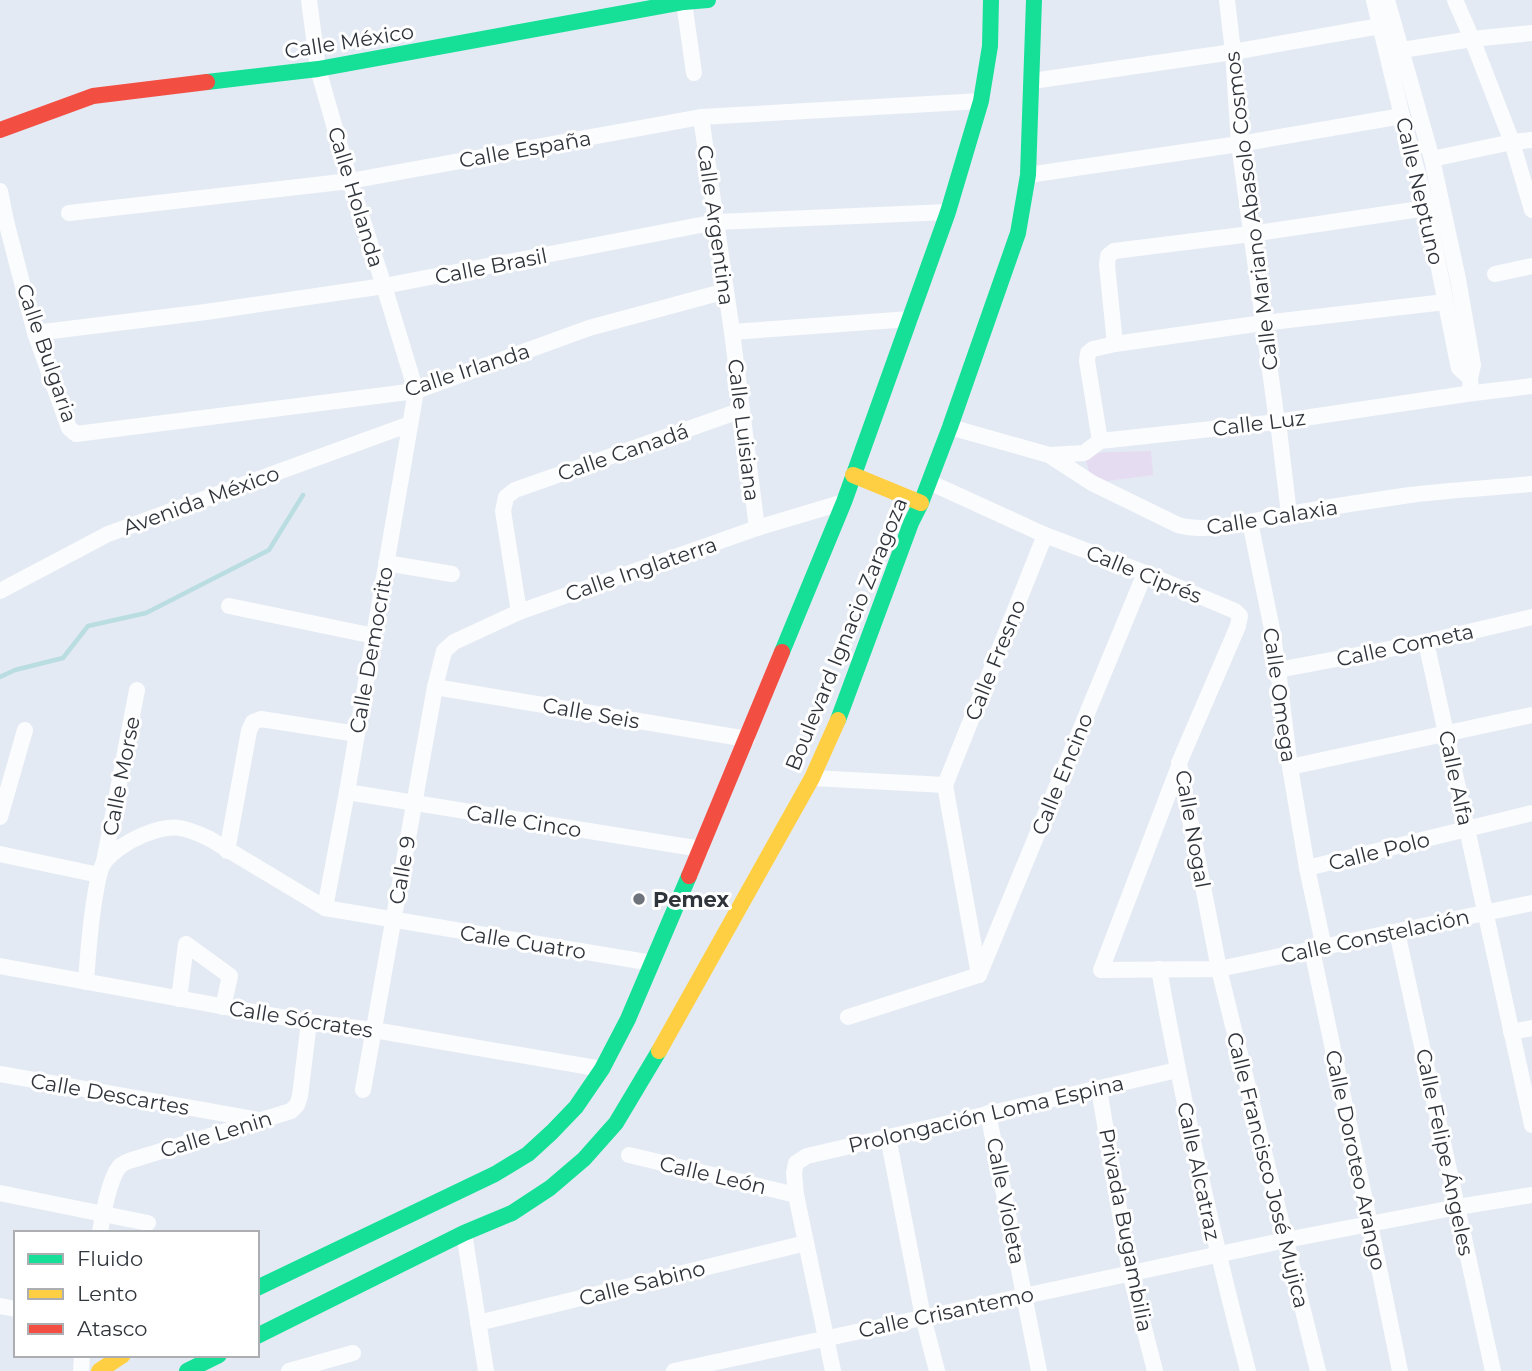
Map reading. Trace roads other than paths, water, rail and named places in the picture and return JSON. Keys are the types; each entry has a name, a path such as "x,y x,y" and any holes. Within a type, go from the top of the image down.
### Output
{"main road":[{"name":"Calle México","path":"0,130 93,96 318,69 684,2 708,0"},
{"path":"259,1288 495,1174 528,1154 576,1107 602,1069 628,1019 701,849 844,502 948,212 981,101 990,46 990,0"},
{"name":"Boulevard Ignacio Zaragoza","path":"259,1335 464,1233 512,1213 550,1188 584,1159 616,1123 676,1022 813,778 833,734 911,523 950,427 1018,233 1028,175 1034,0"},
{"path":"853,475 921,503"},
{"path":"99,1371 120,1357"},
{"path":"187,1371 215,1357"}],"street":[{"name":"Calle Holanda","path":"309,0 318,69 416,391"},
{"name":"Calle Mariano Abasolo Cosmos","path":"1227,0 1239,144 1289,514"},
{"name":"Calle Neptuno","path":"1374,0 1427,208 1459,368 1470,386"},
{"name":"Calle Neptuno","path":"1387,0 1432,159 1458,279 1474,365 1470,386"},
{"path":"1455,0 1512,142 1532,210"},
{"path":"684,2 694,73"},
{"path":"1032,81 1233,52 1380,26"},
{"path":"1402,50 1532,33"},
{"name":"Calle España","path":"69,213 350,181 701,117 981,101"},
{"path":"1028,175 1239,144 1402,116"},
{"name":"Calle Argentina","path":"701,117 732,332"},
{"path":"1432,159 1532,140"},
{"name":"Calle Bulgaria","path":"0,191 35,332 69,428 76,433"},
{"path":"1115,344 1107,265 1108,256 1114,251 1427,208"},
{"name":"Calle Brasil","path":"35,332 206,312 384,286 716,222 948,212"},
{"path":"1494,274 1532,266"},
{"name":"Calle Irlanda","path":"76,433 416,391 589,328 726,291"},
{"path":"1100,441 1087,361 1088,353 1093,349 1263,323 1445,302"},
{"path":"732,332 909,319"},
{"name":"Calle Luisiana","path":"732,332 757,528"},
{"name":"Calle Luz","path":"1049,455 1084,453 1100,441 1278,426 1470,386 1532,386"},
{"name":"Calle Democrito","path":"325,908 416,391"},
{"name":"Calle Canadá","path":"519,612 503,511 506,497 515,490 742,411"},
{"name":"Avenida México","path":"0,591 108,534 410,424"},
{"name":"Calle Galaxia","path":"950,427 1049,455 1092,484 1178,525 1190,528 1250,522 1412,495 1532,484"},
{"name":"Calle Ciprés","path":"929,482 1045,536 1145,573 1235,611 1240,616"},
{"name":"Calle Inglaterra","path":"444,651 454,642 519,612 757,528 844,502"},
{"name":"Calle Omega","path":"1250,522 1278,670 1290,767 1307,868"},
{"name":"Calle Fresno","path":"945,785 1045,536"},
{"path":"386,563 452,574"},
{"name":"Calle Encino","path":"979,975 1145,573"},
{"path":"229,606 374,636"},
{"name":"Calle Nogal","path":"1219,969 1179,763 1240,616"},
{"name":"Calle Cometa","path":"1278,670 1426,642 1532,617"},
{"name":"Calle Alfa","path":"1426,642 1531,1118"},
{"name":"Calle 9","path":"363,1090 435,687 444,651"},
{"name":"Calle Seis","path":"435,687 747,739"},
{"name":"Calle Morse","path":"86,982 90,924 137,690"},
{"path":"1290,767 1532,715"},
{"path":"227,851 249,731 253,722 261,719 357,734"},
{"path":"0,817 24,730"},
{"name":"Calle Constelación","path":"1179,763 1101,970 1219,969 1532,903"},
{"path":"813,778 945,785 979,975 848,1017"},
{"name":"Calle Cinco","path":"347,792 701,849"},
{"name":"Calle Polo","path":"1307,868 1532,813"},
{"path":"0,854 102,869 120,849 136,838 172,827 190,830 210,839 325,908"},
{"name":"Calle Doroteo Arango","path":"1307,868 1318,949 1400,1371"},
{"name":"Calle Cuatro","path":"325,908 652,963"},
{"name":"Calle Felipe Ángeles","path":"1397,932 1493,1371"},
{"path":"178,999 186,944 230,976 223,1007"},
{"name":"Calle Sócrates","path":"0,966 310,1022 374,1030 602,1069"},
{"name":"Calle Alcatraz","path":"1159,969 1177,1070 1217,1254 1248,1371"},
{"name":"Calle Francisco José Mujica","path":"1219,969 1318,1371"},
{"name":"Calle Lenin","path":"100,1231 114,1174 121,1164 291,1111 300,1096 310,1022"},
{"path":"1511,1032 1532,1028"},
{"name":"Prolongación Loma Espina","path":"796,1195 796,1163 807,1156 1177,1070"},
{"name":"Calle Descartes","path":"0,1074 262,1121"},
{"name":"Privada Bugambilia","path":"1099,1089 1130,1273 1155,1371"},
{"name":"Calle Violeta","path":"988,1114 1039,1371"},
{"path":"888,1137 923,1317 937,1371"},
{"name":"Calle León","path":"629,1155 796,1195"},
{"path":"0,1193 148,1223"},
{"path":"796,1195 833,1371"},
{"name":"Calle Crisantemo","path":"674,1371 1217,1254 1532,1195"},
{"path":"464,1233 478,1323 482,1370"},
{"name":"Calle Sabino","path":"478,1323 806,1243"},
{"path":"289,1371 353,1353"}],"waterway":[{"path":"0,677 15,670 63,658 88,626 146,613 269,550 303,495"}],"place":[{"name":"Pemex","path":"639,899"}]}
